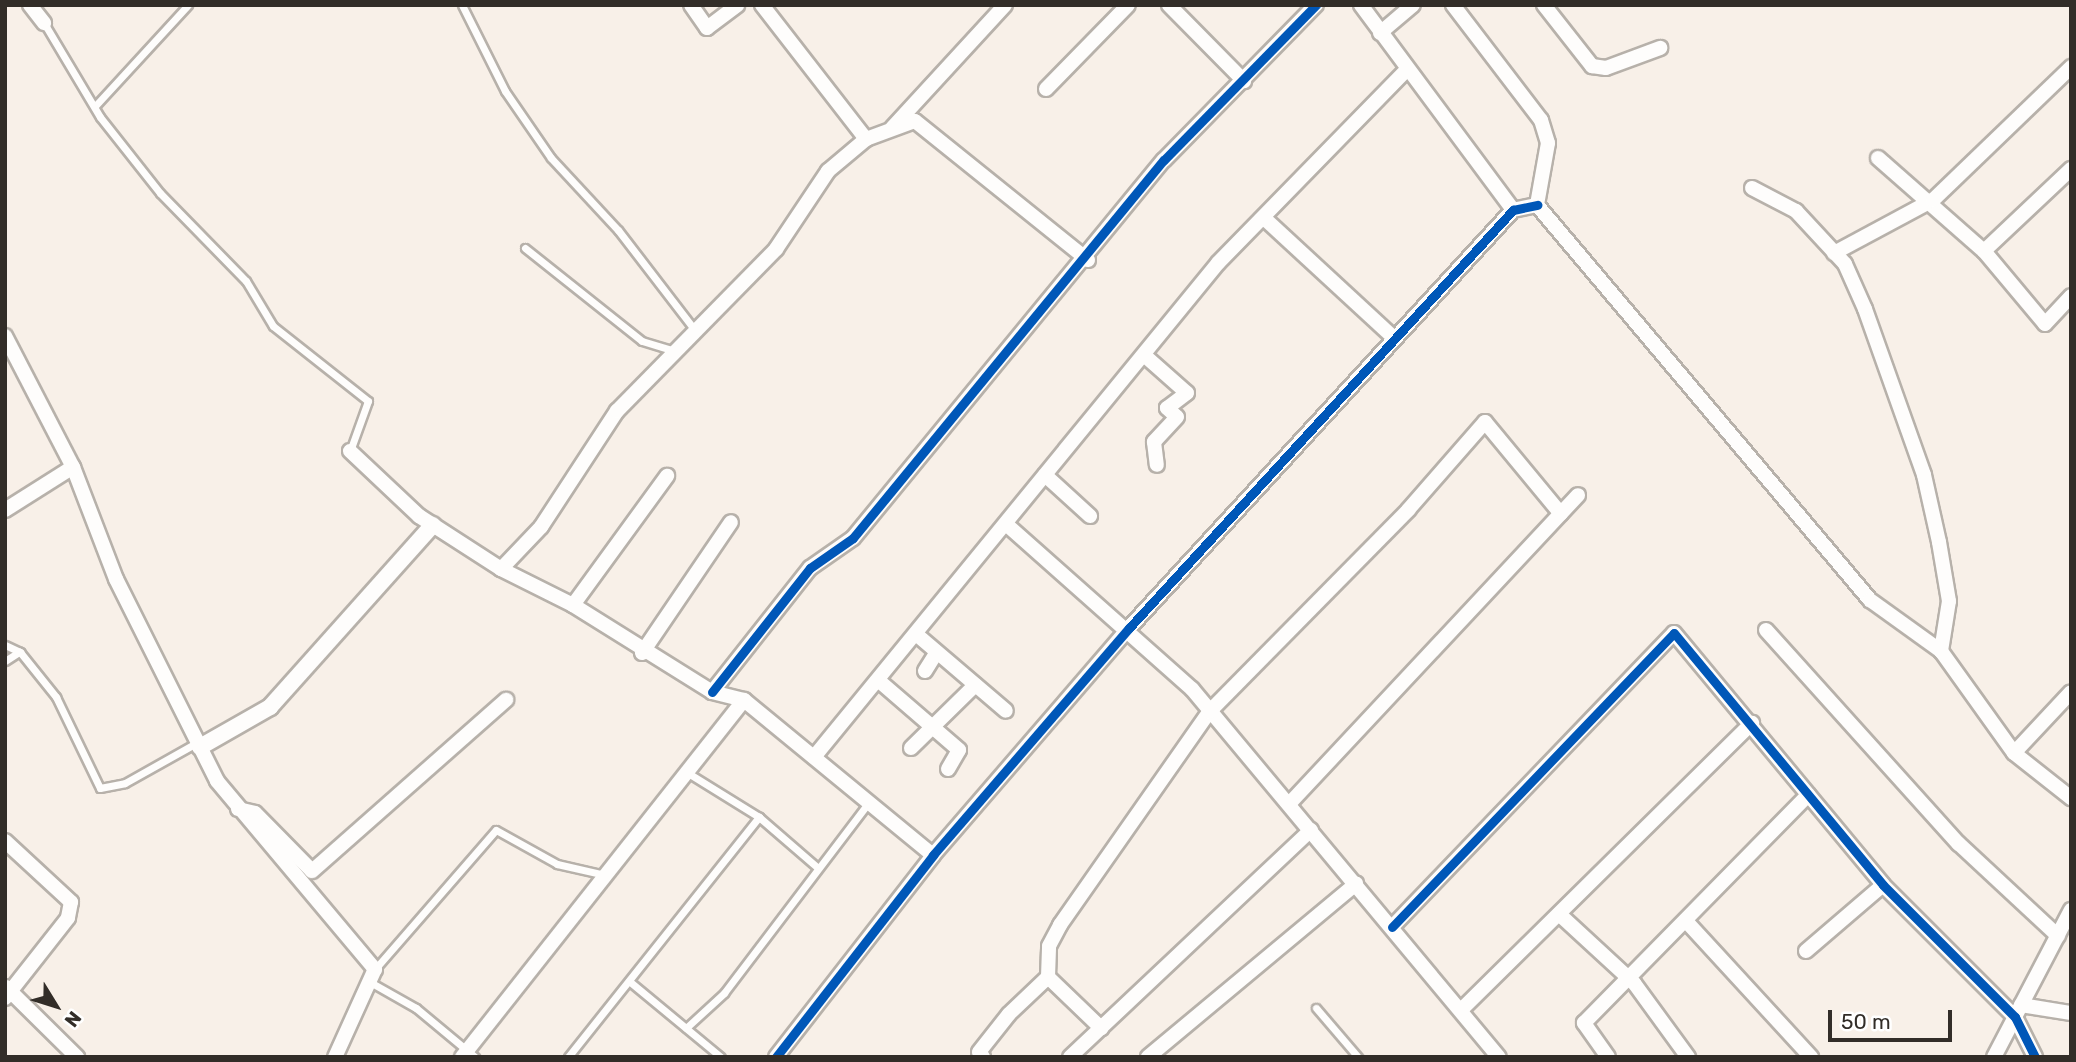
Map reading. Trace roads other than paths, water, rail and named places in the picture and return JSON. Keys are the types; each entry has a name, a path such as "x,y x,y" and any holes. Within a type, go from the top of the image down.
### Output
{"street":[{"path":"30,5 44,23"},
{"path":"691,5 707,28 737,5"},
{"path":"762,5 866,139"},
{"path":"890,130 1005,5"},
{"path":"1046,89 1128,5"},
{"path":"1169,5 1244,81"},
{"path":"712,692 810,568 853,538 1088,260 1164,160 1316,5"},
{"path":"1361,5 1513,210"},
{"path":"1380,33 1413,5"},
{"path":"1453,5 1541,120 1548,142 1537,205"},
{"path":"1544,5 1592,66 1606,68 1660,47"},
{"path":"1834,253 1933,200 2071,67"},
{"path":"814,757 1144,355 1264,218 1407,69"},
{"path":"501,569 541,527 617,411 694,329 776,249 828,171 866,139 915,121 1088,260"},
{"path":"1878,158 1933,200 1984,251 2046,324 2071,296"},
{"path":"1984,251 2071,169"},
{"path":"1752,187 1796,211 1834,253 1865,309 1924,475 1949,601 1941,651"},
{"path":"776,1057 933,855 1129,628 1393,337 1513,210 1537,205"},
{"path":"1537,205 1870,600 1941,651 2014,752 2071,798"},
{"path":"1264,218 1393,337"},
{"path":"5,336 73,467 116,579 199,744 238,809 372,975 335,1057"},
{"path":"1144,355 1187,393 1167,408 1177,417 1154,442 1157,465"},
{"path":"983,1057 979,1052 1002,1023 1048,976 1049,946 1060,925 1209,712 1485,422 1561,513"},
{"path":"350,451 433,525 501,569 573,605 642,653 712,692 744,700 933,855"},
{"path":"5,510 73,467"},
{"path":"1045,475 1090,516"},
{"path":"573,605 667,476"},
{"path":"1289,804 1578,495"},
{"path":"642,653 731,522"},
{"path":"1006,524 1129,628 1209,712 1311,830 1499,1057"},
{"path":"199,744 270,707 433,525"},
{"path":"1766,630 1959,844 2058,936"},
{"path":"1392,927 1674,633 1752,723 1883,885 2018,1011 2035,1057"},
{"path":"915,634 1006,711"},
{"path":"925,671 937,652"},
{"path":"878,680 960,750 948,769"},
{"path":"911,748 975,685"},
{"path":"2014,752 2071,692"},
{"path":"238,809 255,813 312,871 506,700"},
{"path":"468,1055 744,700"},
{"path":"1461,1010 1752,723"},
{"path":"1608,1057 1584,1023 1808,795"},
{"path":"1070,1057 1311,830"},
{"path":"5,841 71,902 68,918 8,992 77,1057"},
{"path":"1147,1057 1356,884"},
{"path":"1806,951 1883,885"},
{"path":"1994,1057 2071,911"},
{"path":"1559,914 1628,979 1688,1057"},
{"path":"1686,921 1811,1057"},
{"path":"1048,976 1101,1028"},
{"path":"2018,1011 2071,1013"}],"lane":[{"path":"96,105 188,5"},
{"path":"462,5 505,91 551,158 618,230 694,329"},
{"path":"44,23 96,105 160,193 246,281 274,326 368,401 350,451"},
{"path":"525,248 642,341 675,352"},
{"path":"5,645 20,652 56,697 100,788 125,783 199,744"},
{"path":"5,661 20,652"},
{"path":"688,772 759,817 817,867"},
{"path":"686,1028 724,993 817,867 869,802"},
{"path":"568,1057 759,817"},
{"path":"468,1055 416,1008 372,975 496,830 557,864 606,875"},
{"path":"629,981 721,1057"},
{"path":"1316,1008 1358,1057"}]}
